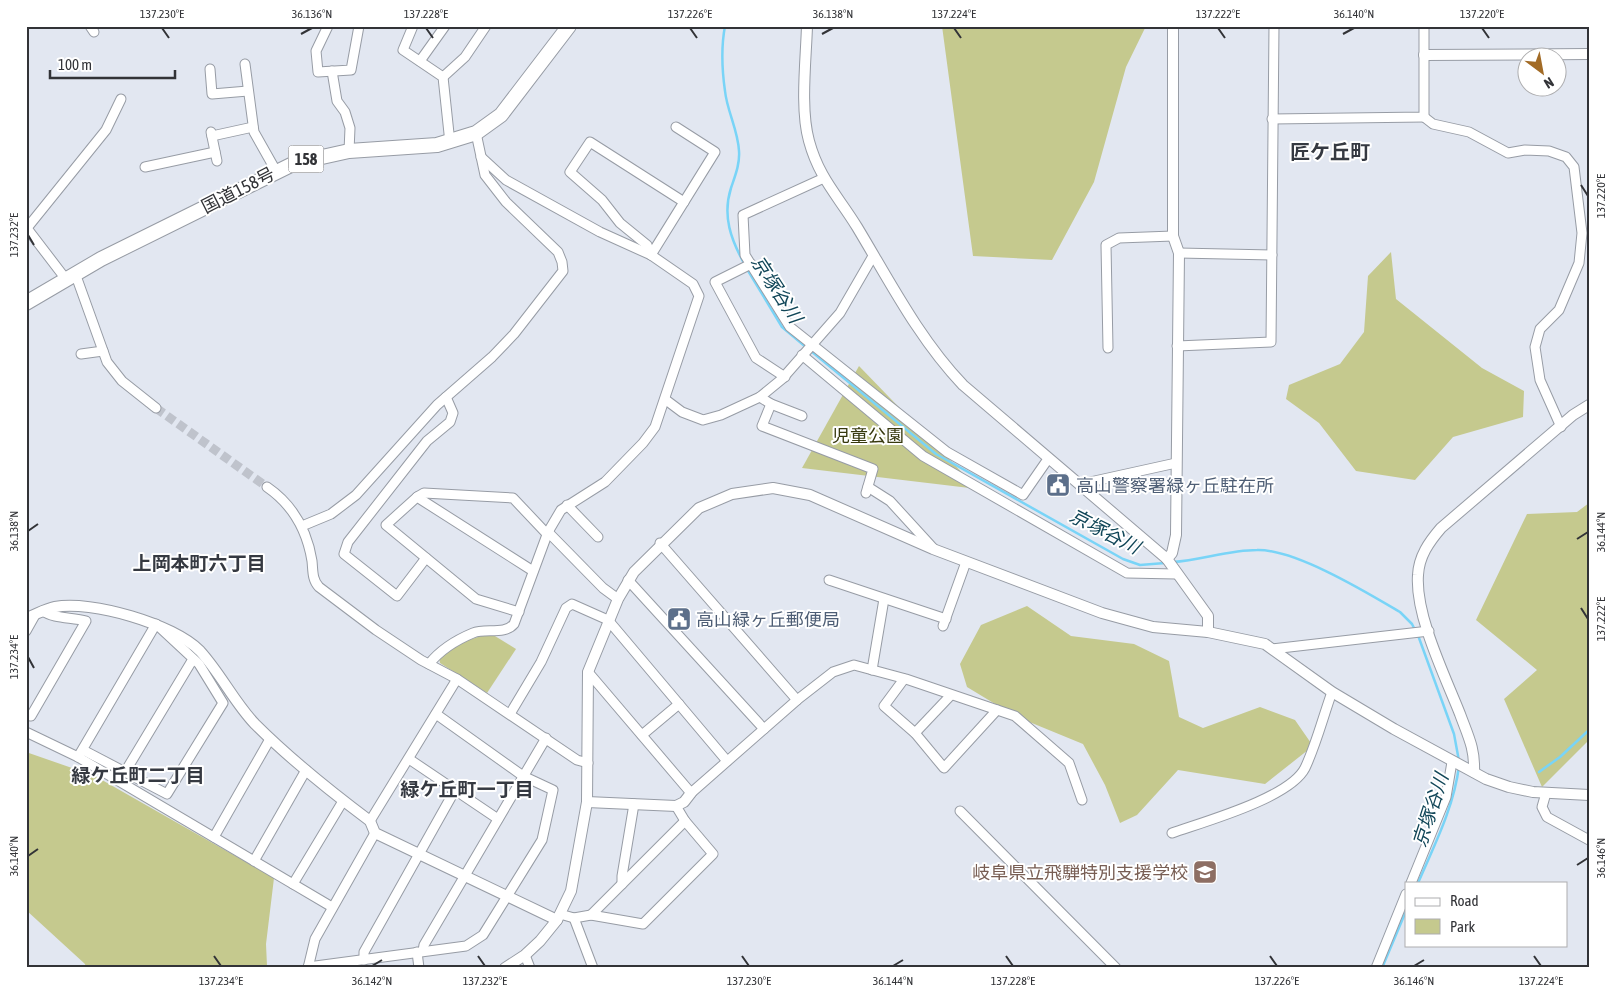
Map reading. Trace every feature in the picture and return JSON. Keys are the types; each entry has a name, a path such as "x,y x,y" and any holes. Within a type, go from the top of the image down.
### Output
{"highway":[{"name":"国道158号","path":"26,303 70,276 276,171 307,158 349,151 450,143 476,133 501,115 569,26"}],"street":[{"path":"328,26 316,51 318,72 350,70 359,26"},
{"path":"413,26 403,50 443,77"},
{"path":"420,62 446,26"},
{"path":"443,77 465,56 486,26"},
{"path":"807,26 805,118 808,140 824,178 873,256 948,369 963,385 1083,489 1166,556 1175,572 1208,616 1208,632"},
{"path":"1166,556 1176,535 1179,254 1173,236 1173,26"},
{"path":"1177,346 1271,342 1274,26"},
{"path":"1424,26 1424,118"},
{"path":"1424,55 1589,54"},
{"path":"245,64 253,127 276,171"},
{"path":"210,69 212,94 248,90"},
{"path":"332,71 337,101 345,112 350,128 349,151"},
{"path":"443,77 450,143"},
{"path":"121,99 106,130 27,227 70,276 103,352 122,381 156,408"},
{"path":"1272,119 1424,118 1433,124 1469,132 1508,153 1525,150 1550,151 1566,157 1574,167 1582,233 1579,262 1559,310 1540,329 1535,347 1540,380 1561,427"},
{"path":"651,255 715,152 676,126"},
{"path":"145,167 216,157 211,133 253,127"},
{"path":"302,526 331,514 356,494 446,397 514,334 563,271 558,252 506,202 483,171 476,133"},
{"path":"651,255 647,245 620,223 602,200 570,172 590,142 684,202"},
{"path":"429,664 451,644 475,632 511,628 519,612 548,533 561,510 605,482 637,450 655,427 666,400 699,296 693,284 651,255 600,232 506,180 481,158"},
{"path":"824,178 743,216 744,254 790,327 807,350 924,456 942,468 1048,526 1127,573 1175,572"},
{"path":"1108,348 1106,245 1119,238 1173,236"},
{"path":"1179,254 1272,254"},
{"path":"666,400 682,412 703,420 721,415 760,397 785,377 840,313 873,256"},
{"path":"751,264 715,282 756,358 785,377"},
{"path":"807,350 947,452 1023,495 1048,459"},
{"path":"81,354 103,352"},
{"path":"426,558 397,596 344,554 348,542 427,441 450,422 453,413 446,397"},
{"path":"760,397 771,404 802,416"},
{"path":"771,404 762,426 873,469 867,490 890,501 935,550"},
{"path":"1411,882 1446,797 1462,767 1475,754 1419,600 1418,574 1427,544 1441,528 1589,405"},
{"path":"1083,489 1090,482 1176,463"},
{"path":"267,487 287,504 302,526 309,547 316,584 376,630 429,664 457,679 577,760 588,763"},
{"path":"505,968 525,955 540,941 559,917 571,891 587,802 588,672 618,599 628,580 660,544 698,508 732,494 773,488 810,495 935,550 1102,613 1153,627 1208,632 1254,641 1272,649 1332,692 1462,767 1510,787 1546,793 1589,795"},
{"path":"519,612 476,598 386,525 417,497 424,494 513,498 603,588 618,599"},
{"path":"417,497 533,571"},
{"path":"567,505 598,536"},
{"path":"660,544 797,700"},
{"path":"829,580 944,622 966,562"},
{"path":"628,580 764,729"},
{"path":"872,670 884,599"},
{"path":"510,714 541,662 566,608 572,604 608,620 727,761"},
{"path":"26,631 35,615 54,607 70,606 117,613 156,624 185,639 198,649 222,677 252,721 306,770 370,821 375,833 507,897 559,917 574,918 591,915 643,924 713,854 685,821 676,806"},
{"path":"26,716 31,716 86,621 75,617 35,615"},
{"path":"26,732 125,772 167,794 223,703 199,664 156,624"},
{"path":"81,754 156,624"},
{"path":"1272,649 1429,631"},
{"path":"125,772 192,659"},
{"path":"587,802 676,806 684,802 691,792 797,700 833,672 854,665 904,679 1014,716 1069,762 1082,800"},
{"path":"588,672 691,792"},
{"path":"370,821 457,679"},
{"path":"904,679 884,706 915,733 944,768 997,710"},
{"path":"1172,833 1275,795 1292,785 1304,770 1332,692"},
{"path":"915,733 951,694"},
{"path":"642,735 680,704"},
{"path":"375,833 332,907 311,948 308,968 466,946 483,935 542,840 553,790 523,776 436,714"},
{"path":"419,968 420,952 546,738"},
{"path":"214,837 270,739"},
{"path":"81,754 214,837 332,907"},
{"path":"409,759 498,819"},
{"path":"254,861 306,770"},
{"path":"364,960 364,952 455,790"},
{"path":"1546,793 1542,806 1548,817 1589,840"},
{"path":"293,884 343,800"},
{"path":"622,884 634,804"},
{"path":"960,811 1116,968"},
{"path":"591,915 685,821"},
{"path":"1376,968 1405,896"},
{"path":"574,918 593,968"},
{"path":"525,955 530,968"}],"green space":[{"path":"942,26 1146,26 1126,67 1094,182 1052,260 973,256"},
{"path":"1391,252 1396,299 1482,368 1524,391 1523,417 1453,437 1415,480 1356,471 1319,423 1286,399 1289,385 1340,364 1364,332 1368,276"},
{"name":"児童公園","path":"859,366 978,489 802,468"},
{"path":"1589,503 1589,740 1542,787 1504,699 1537,670 1476,620 1527,514 1577,512"},
{"path":"1027,606 1071,636 1134,644 1169,661 1179,717 1203,728 1260,707 1295,720 1313,746 1265,784 1178,770 1137,815 1120,823 1105,785 1083,744 1015,716 967,687 960,664 981,625"},
{"path":"490,633 516,649 487,693 440,663 439,657 466,641"},
{"path":"26,752 95,776 274,878 266,944 267,966 265,968 86,968 85,964 26,910"}],"waterway":[{"name":"京塚谷川","path":"725,26 722,50 724,83 726,98 737,136 739,156 727,208 729,228 745,265"},
{"name":"京塚谷川","path":"747,269 782,327 807,348"},
{"name":"京塚谷川","path":"811,351 936,454 1123,559 1140,565 1165,563"},
{"name":"京塚谷川","path":"1173,562 1246,550 1273,552 1291,556 1330,573 1400,612 1412,624 1419,638 1454,734 1459,761"},
{"path":"1539,772 1560,757 1589,730"},
{"name":"京塚谷川","path":"1418,882 1448,811 1459,766"},
{"name":"京塚谷川","path":"1382,968 1405,913"}],"tunnel":[{"path":"156,408 267,487"}],"place":[{"name":"高山警察署緑ヶ丘駐在所","path":"1058,485"},
{"name":"高山緑ヶ丘郵便局","path":"679,619"},
{"name":"岐阜県立飛騨特別支援学校","path":"1205,872"}],"district":[{"name":"匠ケ丘町","path":"1330,151"},
{"name":"上岡本町六丁目","path":"199,563"},
{"name":"緑ケ丘町二丁目","path":"138,775"},
{"name":"緑ケ丘町一丁目","path":"467,789"}]}
